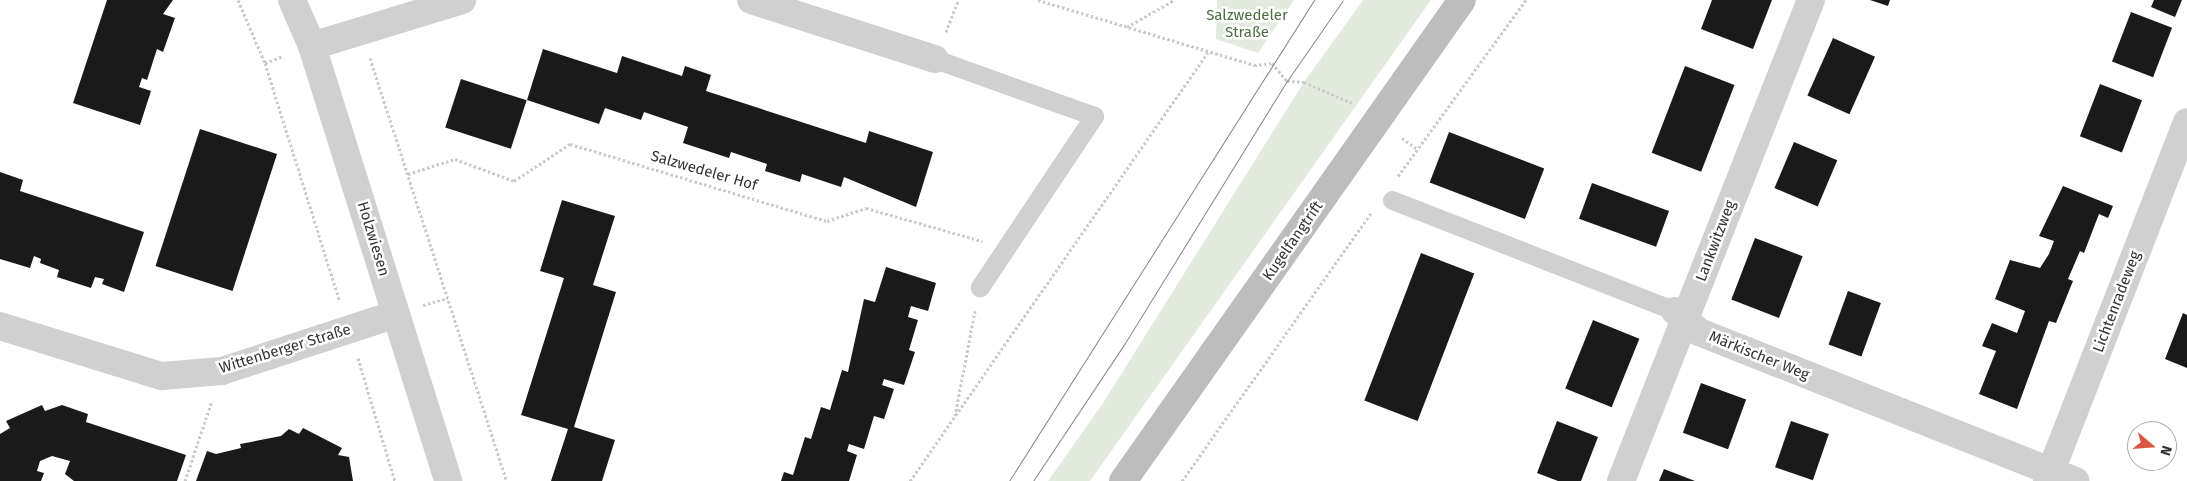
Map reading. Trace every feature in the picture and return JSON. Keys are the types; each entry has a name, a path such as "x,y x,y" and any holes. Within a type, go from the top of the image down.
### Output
{"street":[{"name":"Holzwiesen","path":"292,0 312,46 448,481"},
{"path":"312,46 462,0"},
{"path":"751,0 935,59"},
{"name":"Kugelfangtrift","path":"1123,481 1462,0"},
{"name":"Lankwitzweg","path":"1620,481 1680,315 1811,0"},
{"name":"Lichtenradeweg","path":"2049,476 2187,122"},
{"name":"Wittenberger Straße","path":"0,326 162,376 222,371 396,314"},
{"name":"Märkischer Weg","path":"1680,315 1699,332 2049,476 2076,481"}],"lane":[{"path":"935,59 1094,116 1003,248 980,287"},
{"name":"Märkischer Weg","path":"1384,202 1680,315"}],"path":[{"path":"238,0 265,63 396,481"},
{"path":"1038,0 1254,66 1272,63 1287,80 1342,96 1418,149"},
{"path":"1127,27 1174,0"},
{"path":"1395,181 1526,0"},
{"path":"361,32 507,481"},
{"path":"910,481 1208,52"},
{"name":"Salzwedeler Hof","path":"408,174 455,159 514,181 570,144 827,221 866,208 1003,248"},
{"path":"1182,481 1384,202"},
{"path":"954,419 980,287"},
{"path":"185,481 222,371"}],"green space":[{"name":"Salzwedeler Straße","path":"1217,0 1294,0 1258,53 1216,39"},
{"path":"1363,0 1431,0 1090,481 1048,481 1103,403 1304,82"}],"building":[{"path":"107,0 173,0 163,14 175,18 163,52 157,49 147,80 142,78 139,87 151,91 140,125 73,103"},
{"path":"1712,0 1772,0 1753,49 1701,29"},
{"path":"1870,0 1890,0 1888,6"},
{"path":"2154,0 2182,0 2175,17 2151,7"},
{"path":"2131,12 2172,28 2153,77 2112,61"},
{"path":"1833,38 1875,57 1849,114 1807,96"},
{"path":"543,49 617,73 622,56 682,76 685,66 711,75 706,91 866,143 869,131 933,152 916,207 844,177 841,187 802,174 800,182 765,171 767,164 731,152 729,158 683,143 688,127 644,112 641,120 605,108 599,124 527,100"},
{"path":"1685,66 1734,85 1701,172 1652,153"},
{"path":"461,79 527,100 511,149 445,128"},
{"path":"2100,84 2142,100 2122,152 2080,136"},
{"path":"200,129 277,154 233,291 156,266"},
{"path":"1449,132 1544,169 1525,219 1430,182"},
{"path":"1794,142 1837,160 1818,206 1774,188"},
{"path":"0,172 23,180 20,191 144,232 124,292 102,284 104,279 95,277 91,288 57,277 59,270 40,263 41,259 34,256 30,268 0,259"},
{"path":"1592,183 1669,211 1656,247 1579,219"},
{"path":"2063,186 2113,206 2108,218 2099,214 2084,253 2080,251 2068,279 2073,281 2056,323 2049,321 2017,409 1979,394 1996,351 1982,346 1992,323 2017,333 2025,311 1995,299 2010,260 2040,268 2049,254 2054,241 2039,236"},
{"path":"562,200 615,216 593,285 616,292 574,427 615,440 602,481 551,481 568,429 521,415 564,278 540,271"},
{"path":"1755,238 1803,256 1779,318 1731,300"},
{"path":"1421,253 1474,273 1418,421 1364,401"},
{"path":"886,267 936,283 928,311 911,306 908,317 918,320 909,350 915,352 904,385 884,379 882,385 894,389 884,419 874,416 864,449 849,444 847,451 857,455 849,481 781,481 784,472 793,475 805,437 811,439 821,407 830,410 842,370 848,372 864,299 875,302"},
{"path":"1848,291 1881,303 1861,357 1829,345"},
{"path":"2183,313 2187,315 2187,368 2165,359"},
{"path":"1593,320 1639,339 1612,407 1565,389"},
{"path":"1701,383 1746,399 1728,449 1683,433"},
{"path":"42,405 45,411 62,405 88,414 86,422 186,455 177,481 74,481 65,474 70,461 52,456 40,461 37,471 44,473 41,481 0,481 0,434 10,428 6,421"},
{"path":"1557,421 1598,437 1581,481 1558,481 1537,473"},
{"path":"1791,421 1829,434 1813,480 1775,467"},
{"path":"303,428 342,448 338,455 349,457 353,481 196,481 207,451 216,454 241,448 240,444 281,436 289,429 299,434"},
{"path":"1664,469 1695,481 1659,481"}],"tram line":[{"path":"1009,481 1314,0"},
{"path":"1033,481 1125,343 1287,81 1343,0"}]}
